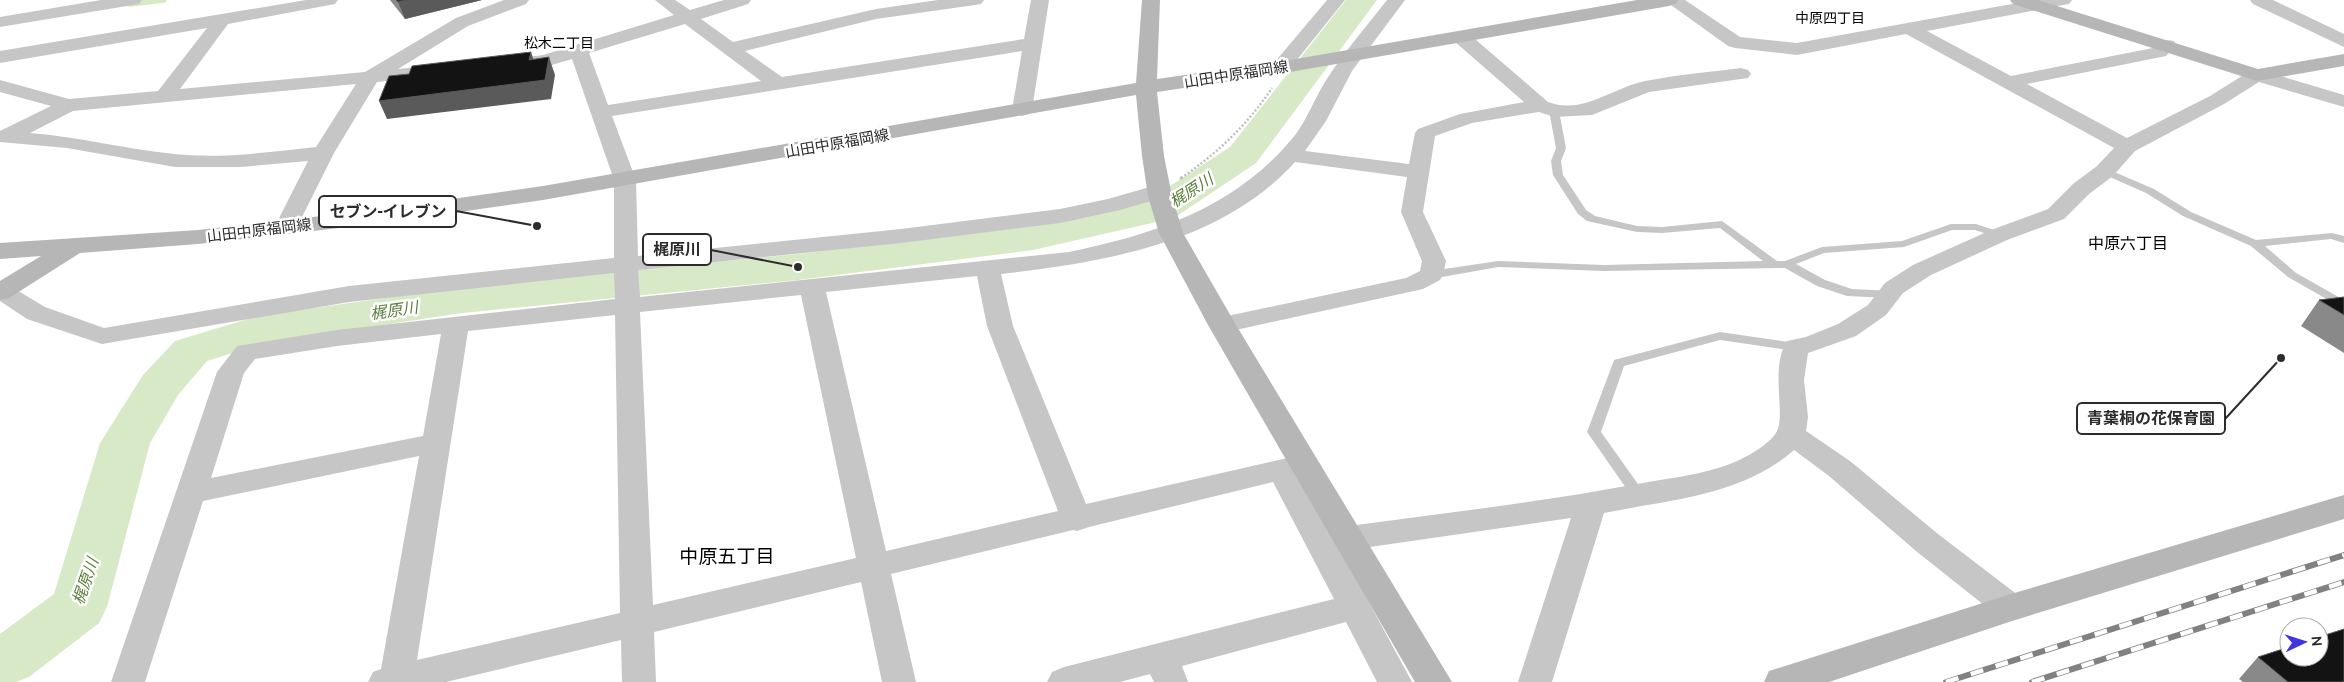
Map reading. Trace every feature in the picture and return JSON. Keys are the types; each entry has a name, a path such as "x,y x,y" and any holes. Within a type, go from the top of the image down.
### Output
{"street":[{"path":"0,22 133,0"},
{"path":"0,56 222,20 296,4 329,0"},
{"path":"287,226 323,153 370,77 462,22 520,0"},
{"path":"664,0 732,48 776,83"},
{"path":"496,66 545,62 742,0"},
{"path":"864,0 876,14"},
{"path":"732,48 876,14 975,0"},
{"path":"1022,110 1040,0"},
{"path":"1150,0 1146,88 1153,156 1170,230 1222,325 1294,467 1355,606 1395,682"},
{"path":"1286,66 1334,0"},
{"path":"128,682 231,372 246,352 337,338 456,324 1069,259 1106,252 1170,230 1227,205 1259,182 1288,155 1312,127 1346,56 1396,0"},
{"path":"1671,0 1735,42 1797,49 1910,29 2027,3 2063,0"},
{"name":"山田中原福岡線","path":"0,251 198,237 383,215 625,180 1146,88 1461,37 1671,0"},
{"path":"2259,0 2344,41"},
{"path":"2027,3 2344,101"},
{"path":"164,96 222,20"},
{"path":"1910,29 2127,146"},
{"path":"1222,325 1414,284 1431,275 1434,261 1412,212 1425,133 1448,122 1476,115 1547,109 1592,109 1645,87 1740,74 1716,43 1725,36"},
{"path":"1461,37 1547,109"},
{"path":"600,112 1032,44"},
{"path":"2008,82 2159,52 2167,45"},
{"path":"579,51 625,180 639,682"},
{"path":"1349,538 1591,504 1724,478 1744,470 1767,457 1790,435 1793,428 1791,383 1796,347 1812,344 1847,330 1877,310 1894,288 1922,270 1999,235 2056,214 2081,189 2105,171 2127,146 2217,100 2257,75 2344,60"},
{"path":"0,86 69,105 467,68"},
{"path":"3,138 69,105"},
{"path":"3,138 67,142 175,161 241,161 323,153"},
{"path":"1288,155 1418,172"},
{"path":"75,246 0,291 36,313 102,336 349,294 901,236 1060,216 1160,193"},
{"path":"987,268 1000,326 1077,520"},
{"path":"812,286 899,682"},
{"path":"456,324 392,681 636,621 873,568 1294,467"},
{"path":"1790,435 1819,451 1849,474 1916,533 2011,608"},
{"path":"191,494 436,443"},
{"path":"1294,467 1349,538 1434,682"},
{"path":"1535,682 1591,504"},
{"path":"1782,682 2011,608 2344,507"},
{"path":"1064,682 1166,669 1355,606"}],"lane":[{"path":"1547,109 1561,148 1556,161 1558,175 1582,212 1591,219 1637,229 1662,230 1722,224 1774,264"},
{"path":"2105,171 2150,191 2187,214 2255,244 2292,275 2344,305"},
{"path":"1431,275 1498,264 1604,268 1787,264 1822,250 1904,244 1951,228 1976,227 1999,235"},
{"path":"2255,244 2332,236 2344,240"},
{"path":"1787,264 1821,283 1851,293 1889,294"},
{"path":"1638,494 1594,432 1619,363 1720,336 1796,347"}],"path":[{"path":"1160,193 1206,162 1246,126 1286,66"}],"building":[{"path":"531,52 529,60 549,57 545,80 379,101 389,76 409,74 412,66"},
{"path":"2344,297 2344,315 2319,300"},
{"path":"2344,629 2344,682 2288,682 2258,657 2279,650 2279,667 2329,667 2329,634"}],"waterway":[{"path":"130,4 164,0"},
{"name":"梶原川","path":"0,663 8,660 79,607 125,443 160,386 191,351 258,330 462,300 798,267 1033,238 1160,210 1243,155 1362,0"}],"railway":[{"path":"1946,682 2344,555"},
{"path":"2032,682 2344,582"}],"place":[{"name":"セブン-イレブン","path":"537,226"},
{"name":"梶原川","path":"798,267"},
{"name":"青葉桐の花保育園","path":"2281,358"}],"district":[{"name":"中原四丁目","path":"1830,18"},
{"name":"松木二丁目","path":"559,43"},
{"name":"中原六丁目","path":"2128,243"},
{"name":"中原五丁目","path":"727,556"}]}
